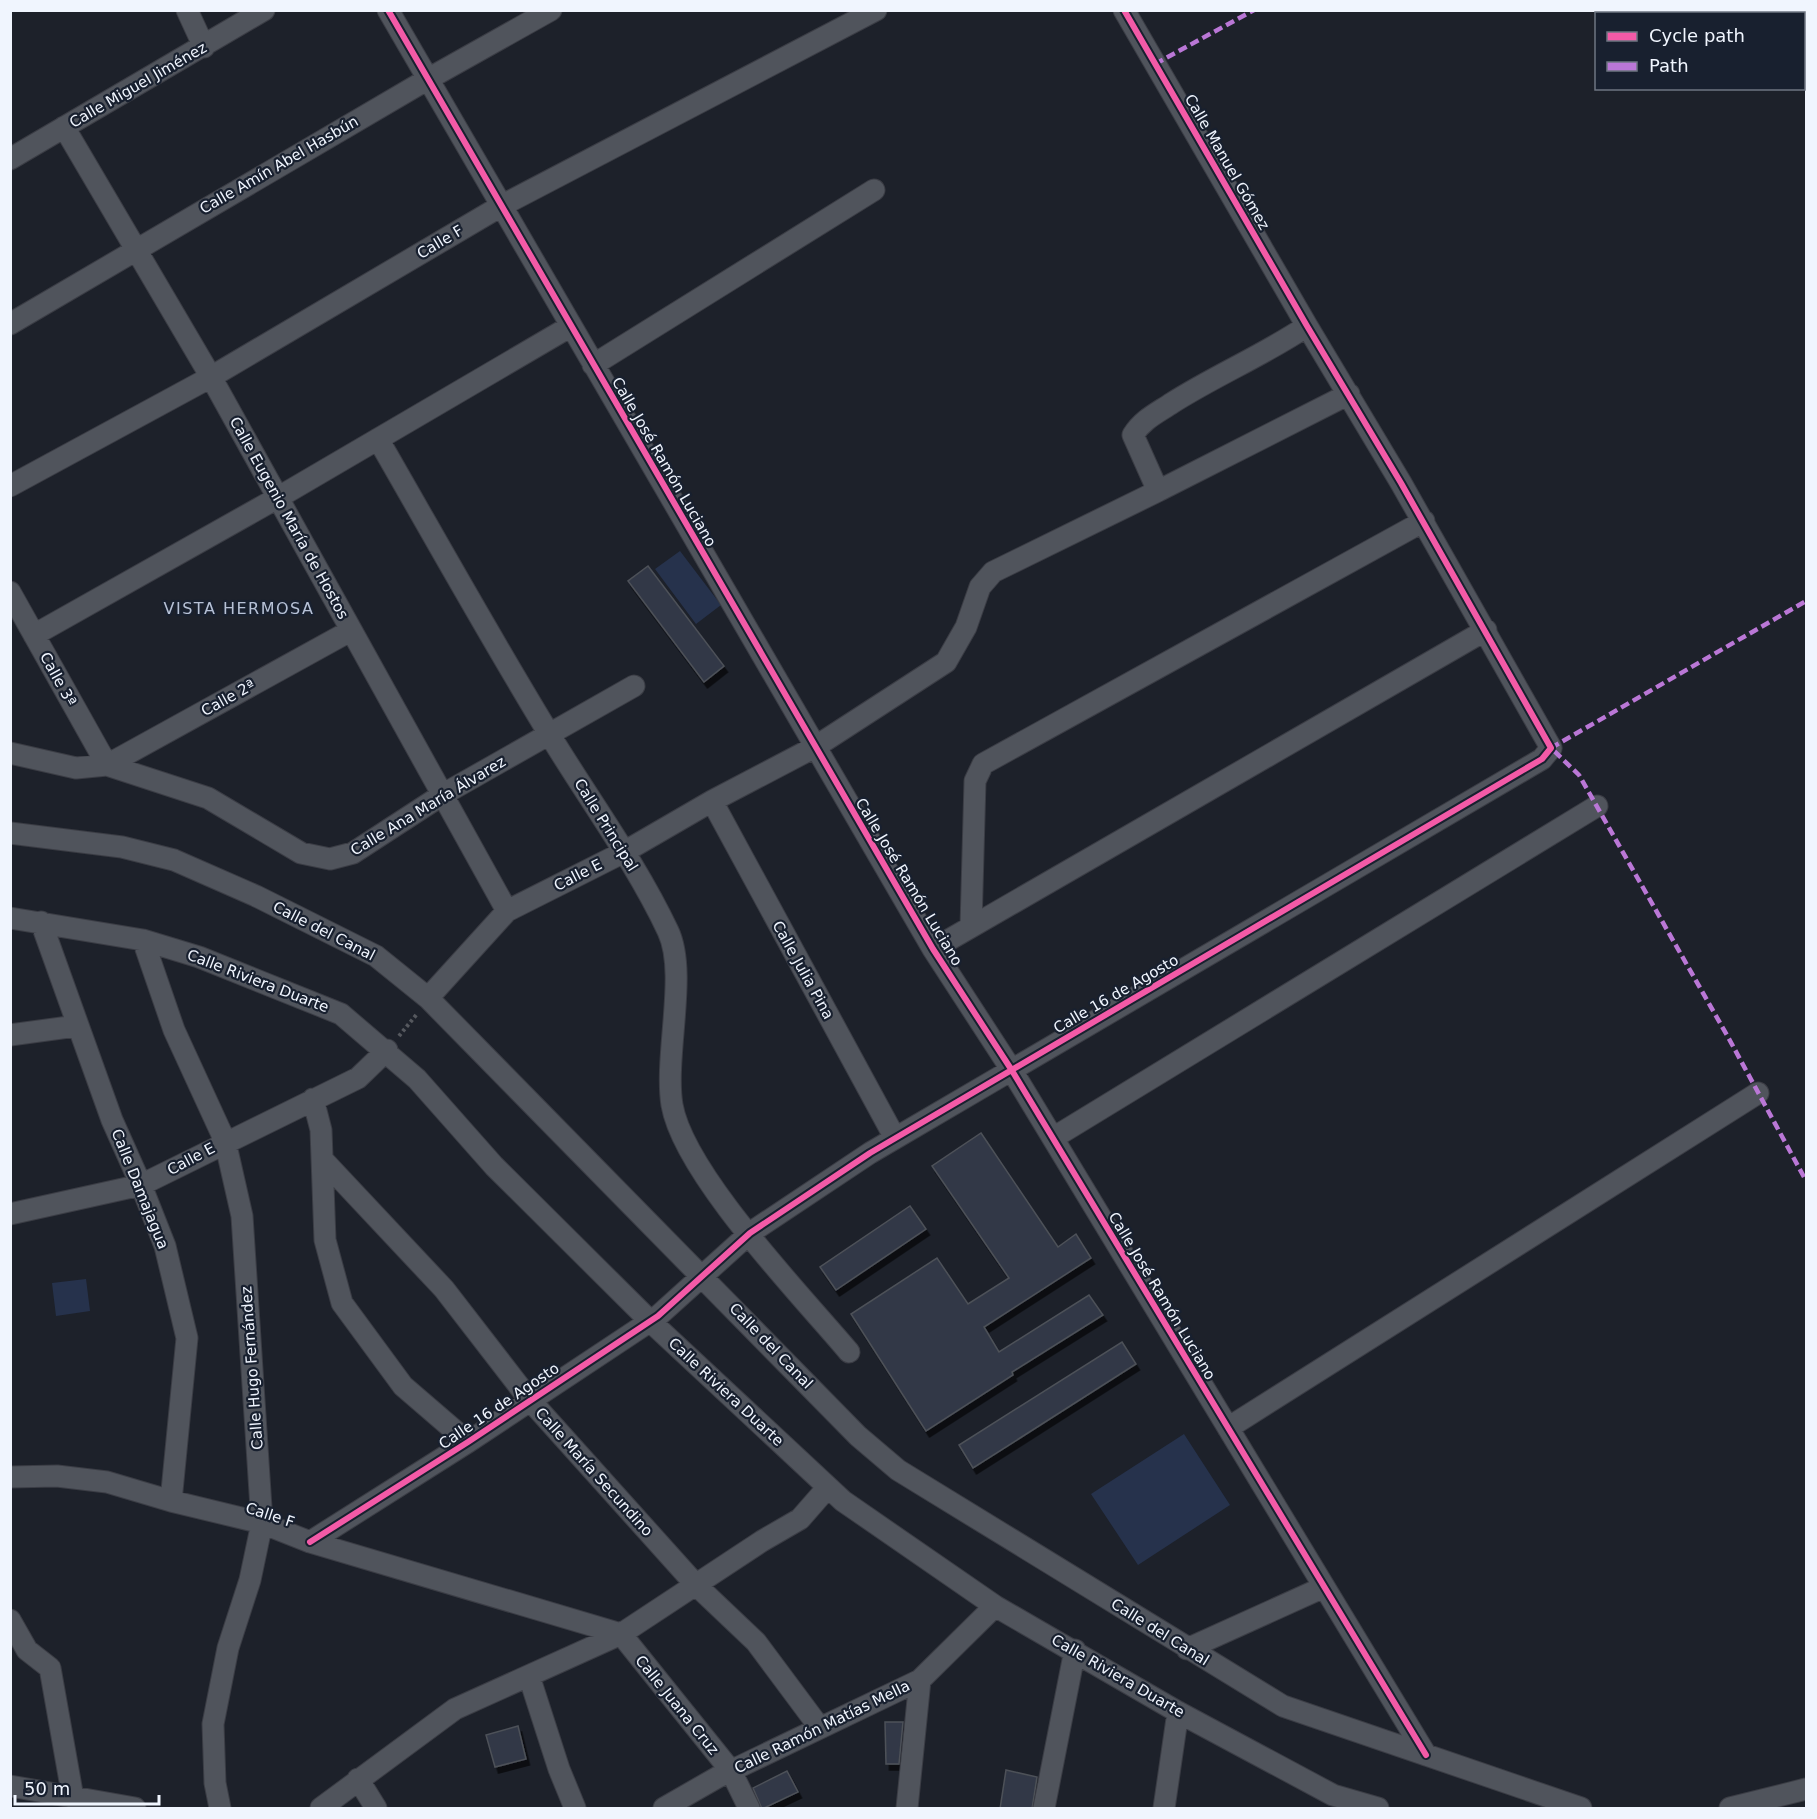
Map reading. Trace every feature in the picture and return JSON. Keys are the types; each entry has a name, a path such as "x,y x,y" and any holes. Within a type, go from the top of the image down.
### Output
{"street":[{"path":"187,10 204,47"},
{"name":"Calle Miguel Jiménez","path":"10,159 264,10"},
{"name":"Calle José Ramón Luciano","path":"388,10 933,949 1011,1069 1426,1755"},
{"name":"Calle Amín Abel Hasbún","path":"10,324 428,79 551,10"},
{"name":"Calle F","path":"10,486 211,376 501,206 876,10"},
{"name":"Calle Manuel Gómez","path":"1124,10 1307,326 1424,521 1551,748"},
{"name":"Calle Eugenio María de Hostos","path":"64,127 211,376 350,631 507,911"},
{"path":"593,364 874,190"},
{"path":"34,635 279,497 571,326"},
{"path":"1158,491 1133,435 1140,424 1196,388 1282,343 1307,326"},
{"name":"Calle E","path":"426,1001 507,911 624,852 712,801 815,747 946,662 966,627 980,586 993,572 1348,394"},
{"name":"Calle Principal","path":"378,439 550,735 624,852 669,934 676,966 672,1036 672,1105 684,1139 709,1182 849,1352"},
{"path":"971,926 975,781 983,764 1424,521"},
{"name":"Calle 3ª","path":"10,592 106,765"},
{"path":"933,949 1486,630"},
{"name":"Calle 2ª","path":"106,765 350,631"},
{"name":"Calle Ana María Álvarez","path":"10,753 76,768 106,765 208,798 301,853 330,859 353,853 442,795 634,686"},
{"name":"Calle 16 de Agosto","path":"310,1542 468,1442 529,1399 654,1319 750,1233 895,1138 1542,759 1551,748"},
{"name":"Calle Julia Pina","path":"712,801 895,1138"},
{"path":"1053,1138 1597,806"},
{"name":"Calle del Canal","path":"10,833 122,847 174,860 256,896 376,956 426,1001 699,1278 878,1454 908,1476 1283,1706 1581,1809"},
{"name":"Calle Riviera Duarte","path":"10,918 143,940 199,957 316,1002 341,1014 391,1046 494,1166 843,1501 995,1606 1075,1650 1331,1802 1378,1809"},
{"name":"Calle Damajagua","path":"41,922 76,1026 112,1120 165,1246 187,1338 171,1502"},
{"name":"Calle Hugo Fernández","path":"143,940 174,1030 225,1142 242,1216 262,1523 250,1580 228,1648 213,1724 215,1784 220,1809"},
{"path":"10,1035 76,1026"},
{"name":"Calle E","path":"10,1214 141,1185 358,1078 391,1046"},
{"path":"1228,1428 1758,1093"},
{"path":"313,1099 321,1130 325,1240 342,1303 403,1386 468,1442"},
{"name":"Calle María Secundino","path":"322,1159 444,1289 529,1399 696,1585 756,1642 820,1728"},
{"name":"Calle F","path":"10,1477 57,1476 107,1482 171,1502 262,1523 310,1542 621,1634"},
{"path":"321,1809 358,1779 455,1709 621,1634 800,1519 828,1487"},
{"path":"1187,1649 1324,1587"},
{"name":"Calle Ramón Matías Mella","path":"664,1809 731,1772 920,1680 995,1606"},
{"path":"10,1620 27,1650 50,1668 73,1798"},
{"name":"Calle Juana Cruz","path":"621,1634 731,1772 749,1809"},
{"path":"1044,1809 1075,1650"},
{"path":"529,1676 559,1769 575,1809"},
{"path":"907,1809 920,1680"},
{"path":"1164,1809 1178,1712"},
{"path":"358,1779 376,1809"},
{"path":"10,1786 135,1809"},
{"path":"1730,1809 1806,1789"}],"path":[{"path":"391,1046 426,1001"}],"shaded area":[{"path":"680,551 721,605 696,624 655,569"},
{"path":"86,1279 90,1311 56,1316 52,1283"},
{"path":"1184,1434 1230,1505 1138,1565 1091,1494"}],"building":[{"path":"648,566 724,666 704,682 628,581"},
{"path":"981,1133 1058,1247 1076,1234 1091,1258 984,1327 999,1352 1089,1295 1103,1315 1012,1372 1013,1375 926,1431 851,1314 937,1258 968,1304 1009,1278 932,1166"},
{"path":"910,1206 926,1229 836,1290 820,1267"},
{"path":"1122,1342 1136,1364 973,1468 959,1445"},
{"path":"885,1722 903,1722 899,1764 886,1764"},
{"path":"518,1726 526,1759 495,1767 486,1735"},
{"path":"1006,1770 1037,1777 1032,1809 1000,1809"},
{"path":"787,1771 798,1792 762,1809 753,1788"}],"marked path":[{"path":"1155,64 1254,10"},
{"path":"1804,1177 1728,1037 1579,775 1551,748 1806,601"}],"cycle path":[{"path":"388,10 933,949 1011,1069 1426,1755"},
{"path":"310,1542 468,1442 658,1316 750,1233 870,1153 1542,759 1551,748 1401,483 1124,10"}],"district":[{"name":"VISTA HERMOSA","path":"239,608"}]}
